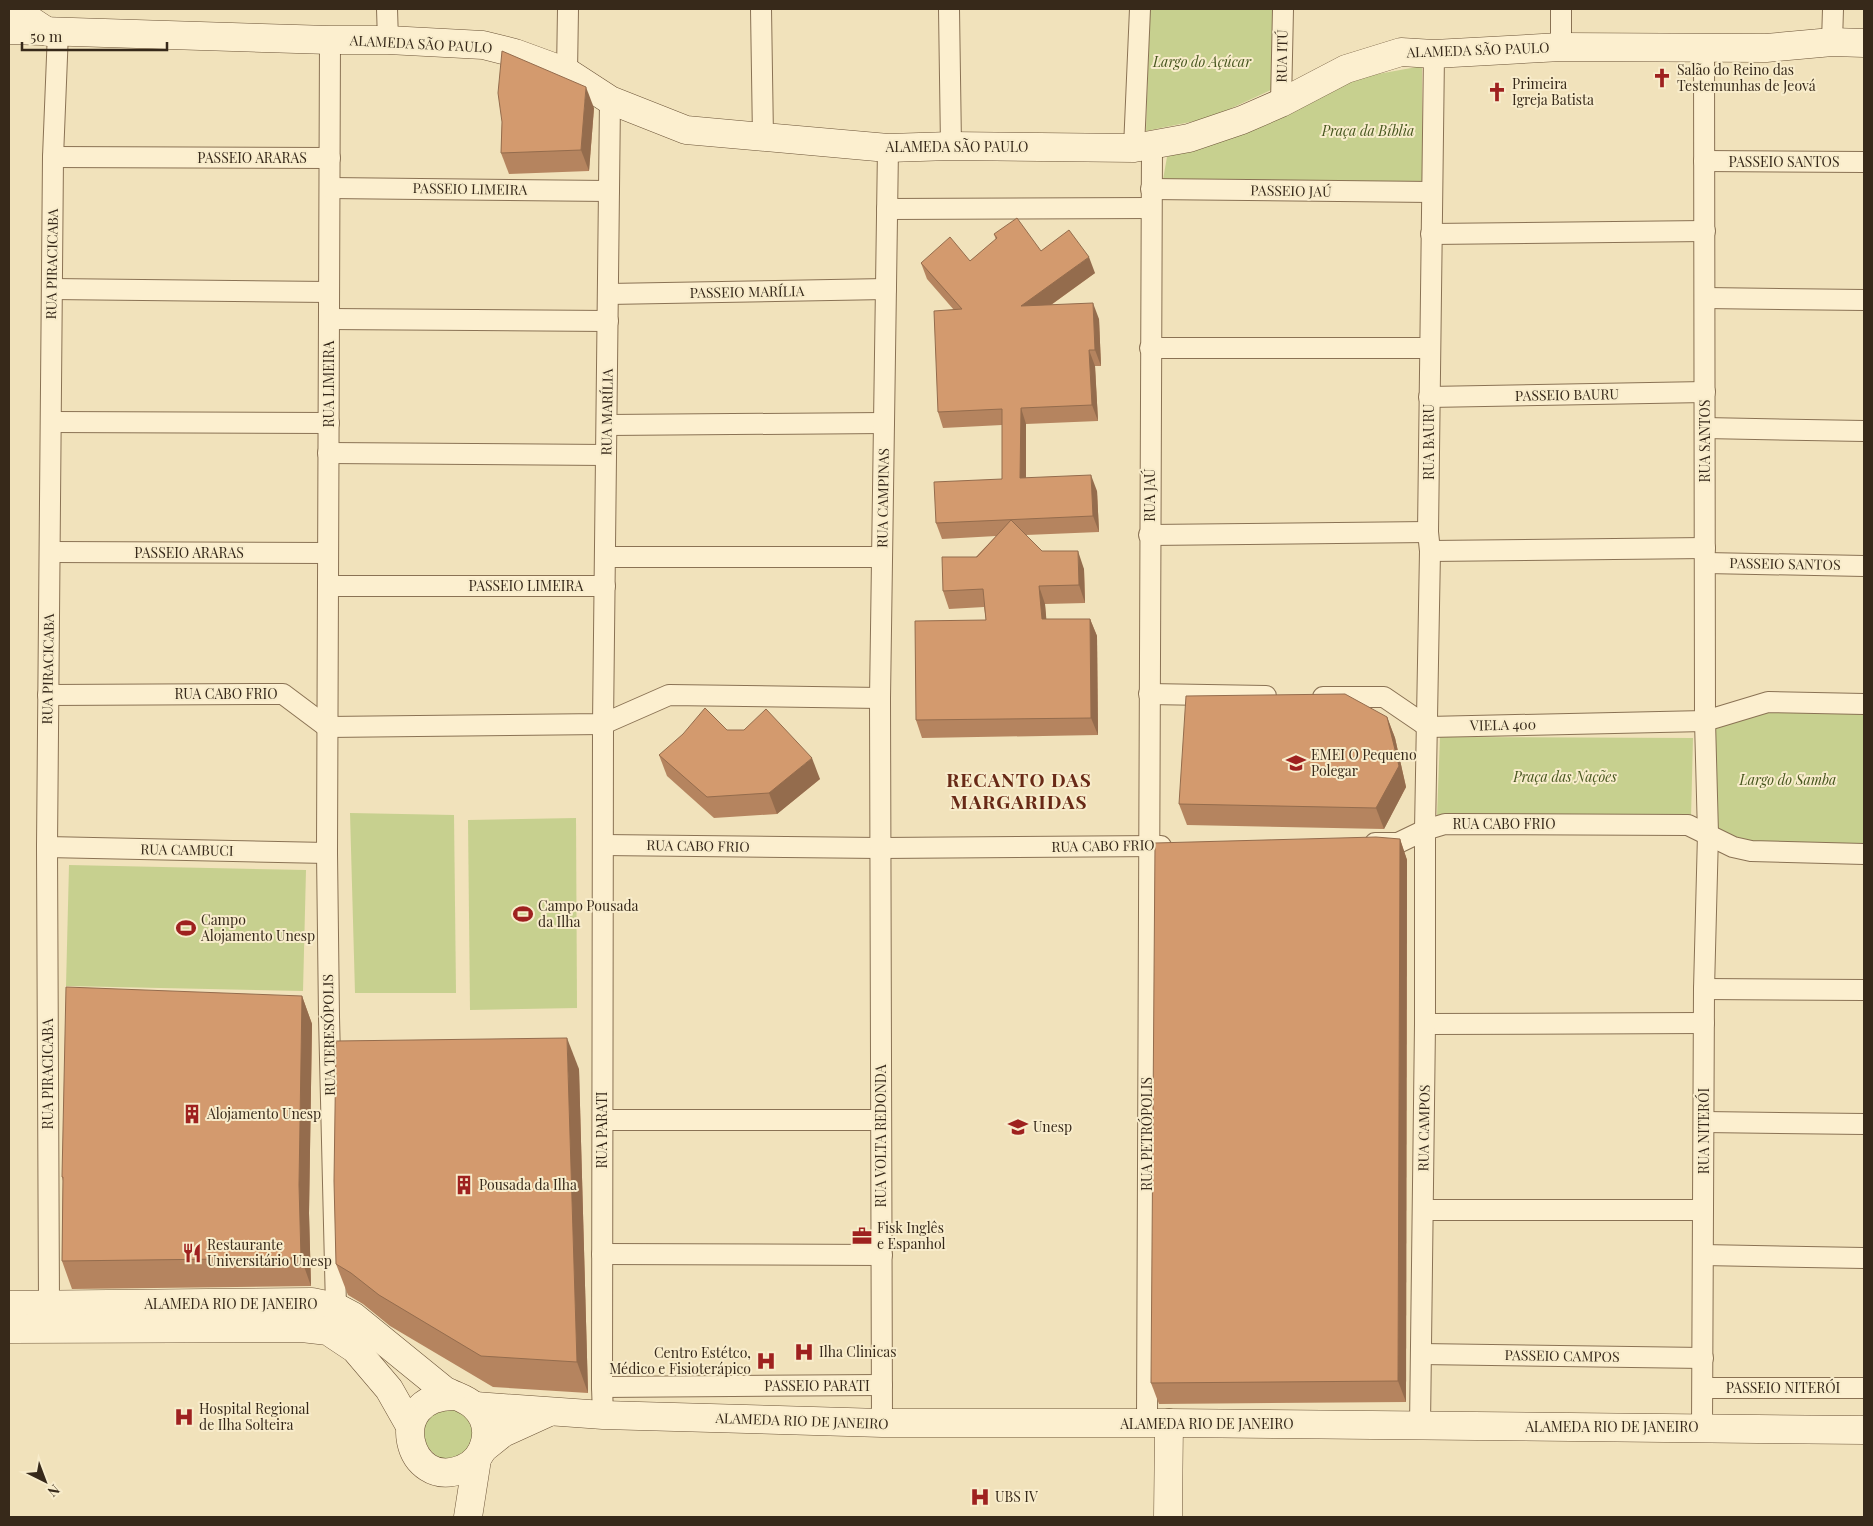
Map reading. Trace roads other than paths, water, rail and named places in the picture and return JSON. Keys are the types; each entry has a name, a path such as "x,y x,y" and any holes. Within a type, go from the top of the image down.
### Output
{"street":[{"path":"13,9 54,32"},
{"path":"386,9 388,40"},
{"path":"567,72 568,9"},
{"path":"761,9 763,138"},
{"path":"949,9 951,146"},
{"name":"RUA JAÚ","path":"1140,9 1143,146 1151,198 1148,846"},
{"name":"RUA ITÚ","path":"1281,103 1283,9"},
{"path":"1561,9 1561,47"},
{"path":"1832,42 1833,9"},
{"name":"ALAMEDA SÃO PAULO","path":"9,30 330,40 388,40 483,45 515,53 567,72 610,100 686,130 888,148 951,146 1143,146 1189,138 1242,120 1281,103 1346,69 1401,52 1434,54 1561,47 1766,48 1832,42 1864,43"},
{"name":"RUA PIRACICABA","path":"49,1305 47,847 54,32"},
{"name":"RUA LIMEIRA","path":"327,727 330,40"},
{"name":"RUA SANTOS","path":"1704,48 1705,721 1708,834"},
{"name":"RUA BAURU","path":"1425,830 1428,727 1429,397 1434,54"},
{"name":"RUA MARÍLIA","path":"603,724 610,100"},
{"name":"RUA CAMPINAS","path":"880,848 880,698 888,148"},
{"name":"PASSEIO ARARAS","path":"54,156 330,158"},
{"name":"PASSEIO SANTOS","path":"1704,161 1864,162"},
{"name":"PASSEIO LIMEIRA","path":"330,188 609,191"},
{"name":"PASSEIO JAÚ","path":"888,209 1151,198 1431,192"},
{"path":"1431,234 1705,231"},
{"path":"52,289 329,292"},
{"name":"PASSEIO MARÍLIA","path":"608,294 886,289"},
{"path":"1705,298 1864,300"},
{"path":"329,320 608,321"},
{"path":"1150,348 1430,348"},
{"name":"PASSEIO BAURU","path":"1429,397 1705,392"},
{"path":"51,422 329,423"},
{"path":"606,425 884,423"},
{"path":"1705,428 1864,431"},
{"path":"328,453 606,454"},
{"path":"1150,535 1429,542 1706,555"},
{"name":"PASSEIO ARARAS","path":"50,552 328,554"},
{"name":"PASSEIO SANTOS","path":"1706,555 1864,566"},
{"path":"605,557 882,557"},
{"name":"PASSEIO LIMEIRA","path":"328,586 605,586"},
{"name":"RUA CABO FRIO","path":"48,695 283,694 327,727"},
{"path":"1148,694 1384,697 1428,727"},
{"path":"327,727 603,724 668,695 880,698"},
{"name":"VIELA 400","path":"1428,727 1705,721 1768,702 1864,704"},
{"name":"RUA PARATI","path":"603,724 602,1387 604,1415"},
{"name":"RUA TERESÓPOLIS","path":"327,727 329,1017 336,1306"},
{"name":"RUA CABO FRIO","path":"1358,843 1398,843 1425,830 1445,824 1688,825 1732,847 1751,851 1864,854"},
{"name":"RUA CAMPOS","path":"1420,1426 1425,1024 1425,830"},
{"name":"RUA NITERÓI","path":"1702,1428 1704,990 1708,834"},
{"name":"RUA CABO FRIO","path":"603,845 880,848 1178,846"},
{"name":"RUA PETRÓPOLIS","path":"1148,846 1158,1423"},
{"name":"RUA CAMBUCI","path":"47,847 327,853"},
{"name":"RUA VOLTA REDONDA","path":"880,848 882,1423"},
{"path":"1704,990 1864,990"},
{"path":"1425,1024 1704,1023"},
{"path":"602,1120 881,1120"},
{"path":"1704,1122 1864,1124"},
{"path":"1423,1210 1703,1210"},
{"path":"602,1254 882,1255"},
{"path":"1703,1256 1864,1258"},
{"name":"ALAMEDA RIO DE JANEIRO","path":"9,1305 312,1302 336,1306 353,1316 444,1390 464,1401 482,1415 486,1426 486,1438 480,1454"},
{"name":"ALAMEDA RIO DE JANEIRO","path":"9,1330 302,1328 328,1331 355,1349 373,1368 389,1389 410,1426"},
{"name":"PASSEIO CAMPOS","path":"1421,1354 1703,1358"},
{"name":"PASSEIO PARATI","path":"602,1387 882,1385"},
{"name":"PASSEIO NITERÓI","path":"1703,1388 1864,1388"},
{"name":"ALAMEDA RIO DE JANEIRO","path":"550,1411 503,1433 468,1467 458,1471 446,1473 434,1471 421,1461 412,1448 409,1437 414,1415 421,1406 430,1400 442,1396 464,1401 604,1415 882,1423 1158,1423 1864,1430"},
{"path":"1158,1423 1168,1517"},
{"path":"467,1517 480,1454"},
{"path":"434,1471 467,1517"}],"place":[{"name":"Salão do Reino das Testemunhas de Jeová","path":"1662,78"},
{"name":"Primeira Igreja Batista","path":"1497,92"},
{"name":"EMEI O Pequeno Polegar","path":"1296,763"},
{"name":"Campo Pousada da Ilha","path":"523,914"},
{"name":"Campo Alojamento Unesp","path":"186,928"},
{"name":"Alojamento Unesp","path":"192,1114"},
{"name":"Unesp","path":"1018,1127"},
{"name":"Pousada da Ilha","path":"464,1185"},
{"name":"Fisk Inglês e Espanhol","path":"862,1236"},
{"name":"Restaurante Universitário Unesp","path":"192,1253"},
{"name":"Ilha Clinicas","path":"804,1352"},
{"name":"Centro Estétco, Médico e Fisioterápico","path":"766,1361"},
{"name":"Hospital Regional de Ilha Solteira","path":"184,1417"},
{"name":"UBS IV","path":"980,1497"}],"district":[{"name":"RECANTO DAS MARGARIDAS","path":"1019,791"}],"park label":[{"name":"Largo do Açúcar","path":"1202,62"},
{"name":"Praça da Bíblia","path":"1368,131"},
{"name":"Praça das Nações","path":"1565,777"},
{"name":"Largo do Samba","path":"1788,780"}]}
